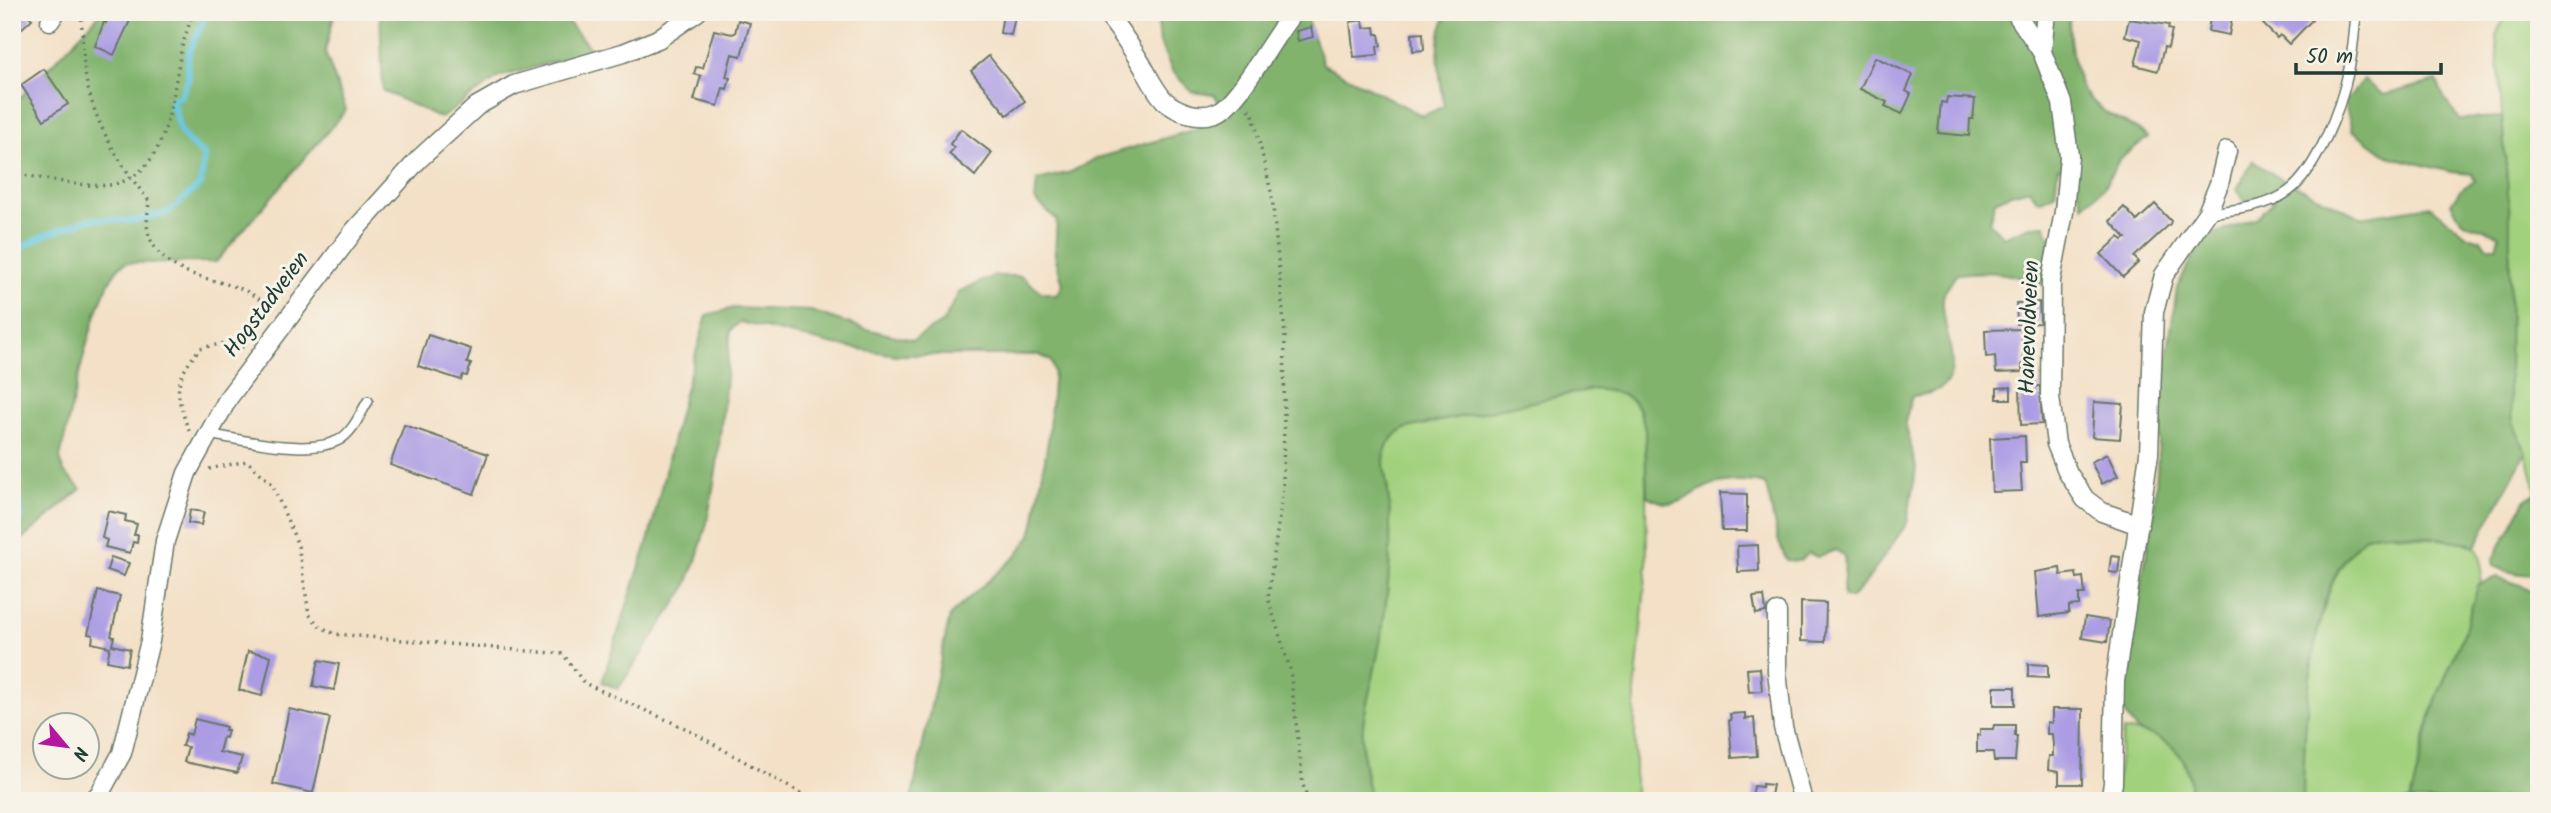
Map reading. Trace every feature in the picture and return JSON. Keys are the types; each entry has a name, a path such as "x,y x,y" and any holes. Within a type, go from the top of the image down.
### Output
{"street":[{"name":"Hogstadveien","path":"93,801 122,753 150,641 165,541 187,473 229,397 288,317 354,231 419,159 477,106 514,85 623,53 658,38 696,12"},
{"path":"1105,12 1166,102 1181,111 1199,115 1217,112 1238,92 1271,41 1294,12"},
{"name":"Hanevoldveien","path":"2015,12 2042,52 2062,103 2069,156 2064,212 2051,280 2050,397 2056,444 2068,473 2085,499 2102,512 2140,525"},
{"name":"Hanevoldveien","path":"2042,52 2046,12"},
{"path":"2110,801 2113,783 2115,681 2140,525 2148,454 2154,312 2164,275 2207,214 2219,184 2227,151"},
{"path":"1777,612 1777,671 1783,727 1803,801"}],"lane":[{"path":"2207,214 2267,202 2290,191 2305,173 2318,152 2342,97 2349,72 2357,15"},
{"path":"208,434 288,445 325,445 350,431 368,401"}],"path":[{"path":"81,12 87,86 104,135 132,180 149,201 149,238 162,257 188,274 243,290 288,317"},
{"path":"12,173 106,185 132,180 148,162 163,137 175,96 183,44 193,12"},
{"path":"1238,92 1252,114 1272,196 1285,334 1283,488 1268,598 1290,669 1303,785 1308,801"},
{"path":"197,455 177,392 182,371 200,348 226,344 263,352"},
{"path":"187,473 247,461 272,484 298,545 309,614 319,626 335,634 563,654 584,684 687,729 814,801"}],"green space":[{"path":"102,12 335,12 325,52 346,110 216,262 125,263 114,274 94,322 60,458 64,472 81,489 12,548 12,106"},
{"path":"380,12 560,12 592,51 499,77 441,118 383,91"},
{"path":"1157,12 1307,12 1307,20 1323,64 1423,116 1444,106 1439,46 1440,34 1448,12 2070,12 2072,54 2085,93 2105,112 2148,137 2119,160 2103,189 2083,206 2075,180 2067,167 2058,168 2055,194 2038,201 2029,189 1995,201 1989,222 2003,237 2030,226 2045,225 2051,239 2043,283 2036,288 2009,275 1977,272 1957,274 1947,288 1943,298 1952,360 1951,374 1945,384 1933,392 1912,396 1905,422 1916,468 1907,523 1866,582 1851,598 1844,597 1844,556 1836,550 1817,557 1809,553 1800,561 1787,560 1779,542 1765,484 1733,481 1714,484 1675,503 1658,501 1647,496 1645,430 1641,412 1634,401 1624,395 1593,389 1407,428 1397,434 1390,441 1384,456 1390,513 1389,576 1381,637 1362,732 1363,757 1371,801 911,801 950,615 1017,555 1031,535 1048,441 1054,371 1051,361 1040,355 896,355 835,345 740,322 731,330 717,465 707,523 696,561 685,589 618,689 602,682 649,538 683,397 707,315 734,308 811,311 862,328 913,340 943,322 960,291 994,276 1021,276 1041,292 1057,295 1063,285 1055,255 1057,220 1035,200 1037,180 1071,172 1097,158 1196,129 1222,110 1215,95 1192,92 1172,71 1160,43"},
{"path":"2510,12 2539,12 2539,563 2536,493 2532,471 2513,422 2509,388 2510,218 2496,36 2503,18"},
{"path":"2363,80 2384,95 2437,81 2445,100 2460,119 2502,117 2510,218 2509,388 2513,422 2526,452 2475,547 2464,542 2402,533 2378,533 2363,539 2338,571 2326,599 2311,668 2303,801 2192,801 2187,771 2180,755 2156,737 2136,729 2119,700 2154,514 2163,384 2177,288 2201,239 2256,218 2274,201 2263,196 2246,203 2237,189 2253,161 2272,174 2360,217 2430,206 2468,236 2481,240 2488,247 2496,247 2499,235 2466,223 2451,203 2461,189 2475,181 2472,174 2451,172 2388,156 2352,130 2345,103"},
{"path":"1593,389 1614,392 1628,398 1638,409 1645,429 1647,564 1635,692 1635,801 1371,801 1363,757 1362,732 1381,637 1389,576 1390,513 1384,464 1386,448 1397,434 1407,428"},
{"path":"2536,493 2539,574 2527,575 2494,566 2493,559 2526,499"},
{"path":"2383,533 2471,545 2480,555 2482,569 2479,587 2466,628 2435,702 2410,801 2303,801 2311,667 2327,597 2340,568 2356,546 2367,535"},
{"path":"2497,577 2520,585 2539,596 2539,794 2536,797 2501,798 2497,801 2410,801 2436,699 2463,636 2478,585"},
{"path":"2123,731 2156,736 2178,750 2187,767 2192,801 2114,801"}],"building":[{"path":"12,12 26,12 32,19 18,32 12,27"},
{"path":"111,12 134,12 114,55 95,46"},
{"path":"2211,12 2233,12 2229,35 2208,31"},
{"path":"2259,12 2313,12 2314,18 2289,44 2280,35 2277,38 2263,24 2267,20"},
{"path":"1003,14 1015,17 1011,35 1000,33"},
{"path":"2129,19 2169,25 2168,29 2172,30 2158,71 2135,65 2141,40 2125,36"},
{"path":"738,20 750,23 741,56 732,54 726,77 730,78 727,89 723,88 718,106 694,100 701,76 694,74 696,67 703,68 714,30 735,33"},
{"path":"1363,20 1364,28 1375,27 1381,46 1377,46 1378,55 1354,57 1350,22"},
{"path":"1311,27 1313,37 1298,41 1296,31"},
{"path":"1423,33 1424,50 1413,51 1412,34"},
{"path":"989,56 1025,101 1007,115 971,71"},
{"path":"1875,57 1913,75 1906,91 1911,94 1902,114 1885,106 1887,102 1860,89"},
{"path":"44,69 68,104 44,120 21,85"},
{"path":"1947,97 1975,99 1969,136 1938,133 1941,102 1946,103"},
{"path":"961,129 992,153 975,176 949,154 954,148 950,144"},
{"path":"2155,204 2171,221 2170,224 2134,257 2139,262 2123,277 2101,254 2119,237 2123,240 2126,238 2110,221 2124,207 2137,221"},
{"path":"2039,302 2040,323 2017,324 2016,303"},
{"path":"2021,329 2021,340 2024,340 2022,372 1996,373 1995,356 1986,357 1985,330"},
{"path":"428,335 471,349 467,363 471,364 467,376 463,375 461,380 418,366"},
{"path":"2040,386 2042,424 2021,425 2020,387"},
{"path":"2011,387 2011,399 1997,399 1997,388"},
{"path":"2094,402 2123,404 2120,439 2092,437"},
{"path":"404,425 488,454 474,494 390,465"},
{"path":"2025,436 2026,463 2020,463 2022,491 1992,492 1990,438"},
{"path":"2107,454 2118,476 2102,484 2091,462"},
{"path":"1720,493 1747,494 1747,531 1722,531"},
{"path":"190,510 204,512 201,525 188,523"},
{"path":"108,511 126,515 125,521 137,524 134,535 138,535 137,543 133,542 130,553 105,547 107,540 102,538"},
{"path":"1758,545 1759,571 1738,572 1737,546"},
{"path":"2111,556 2120,557 2118,573 2109,572"},
{"path":"111,557 129,563 124,576 107,570"},
{"path":"2060,568 2061,575 2076,573 2077,578 2083,577 2085,594 2079,594 2079,605 2069,606 2069,613 2039,617 2035,572"},
{"path":"98,591 120,596 111,636 114,637 112,645 130,649 127,665 107,661 110,647 92,643 93,635 88,634"},
{"path":"1764,596 1766,612 1756,614 1753,597"},
{"path":"1801,602 1826,603 1825,642 1801,641"},
{"path":"2085,617 2110,621 2107,642 2082,638"},
{"path":"248,651 271,656 262,696 239,690"},
{"path":"319,660 339,664 334,690 313,686"},
{"path":"2028,664 2048,665 2048,678 2028,677"},
{"path":"1760,668 1762,691 1749,692 1747,669"},
{"path":"1994,687 2015,687 2015,705 1994,705"},
{"path":"289,709 330,718 313,793 273,784"},
{"path":"2052,709 2083,709 2082,784 2059,784 2059,772 2048,770 2049,756 2053,756 2053,745 2052,734 2047,734 2047,722 2052,723"},
{"path":"1745,713 1745,719 1754,718 1757,756 1732,758 1730,714"},
{"path":"195,719 226,727 226,738 223,737 219,752 242,757 237,773 184,762 188,747 182,746 186,733 191,735"},
{"path":"1994,725 2015,725 2015,761 1994,761 1993,752 1977,752 1977,735 1980,735 1980,729 1993,729"},
{"path":"1762,784 1773,785 1770,801 1759,801 1760,799 1752,797 1754,786 1762,787"}],"waterway":[{"path":"12,252 43,236 90,219 133,221 167,213 201,184 204,155 183,135 175,106 171,108 173,99 181,96 189,77 189,51 203,22 204,12"},
{"path":"12,425 14,473 21,516 12,546"}]}
